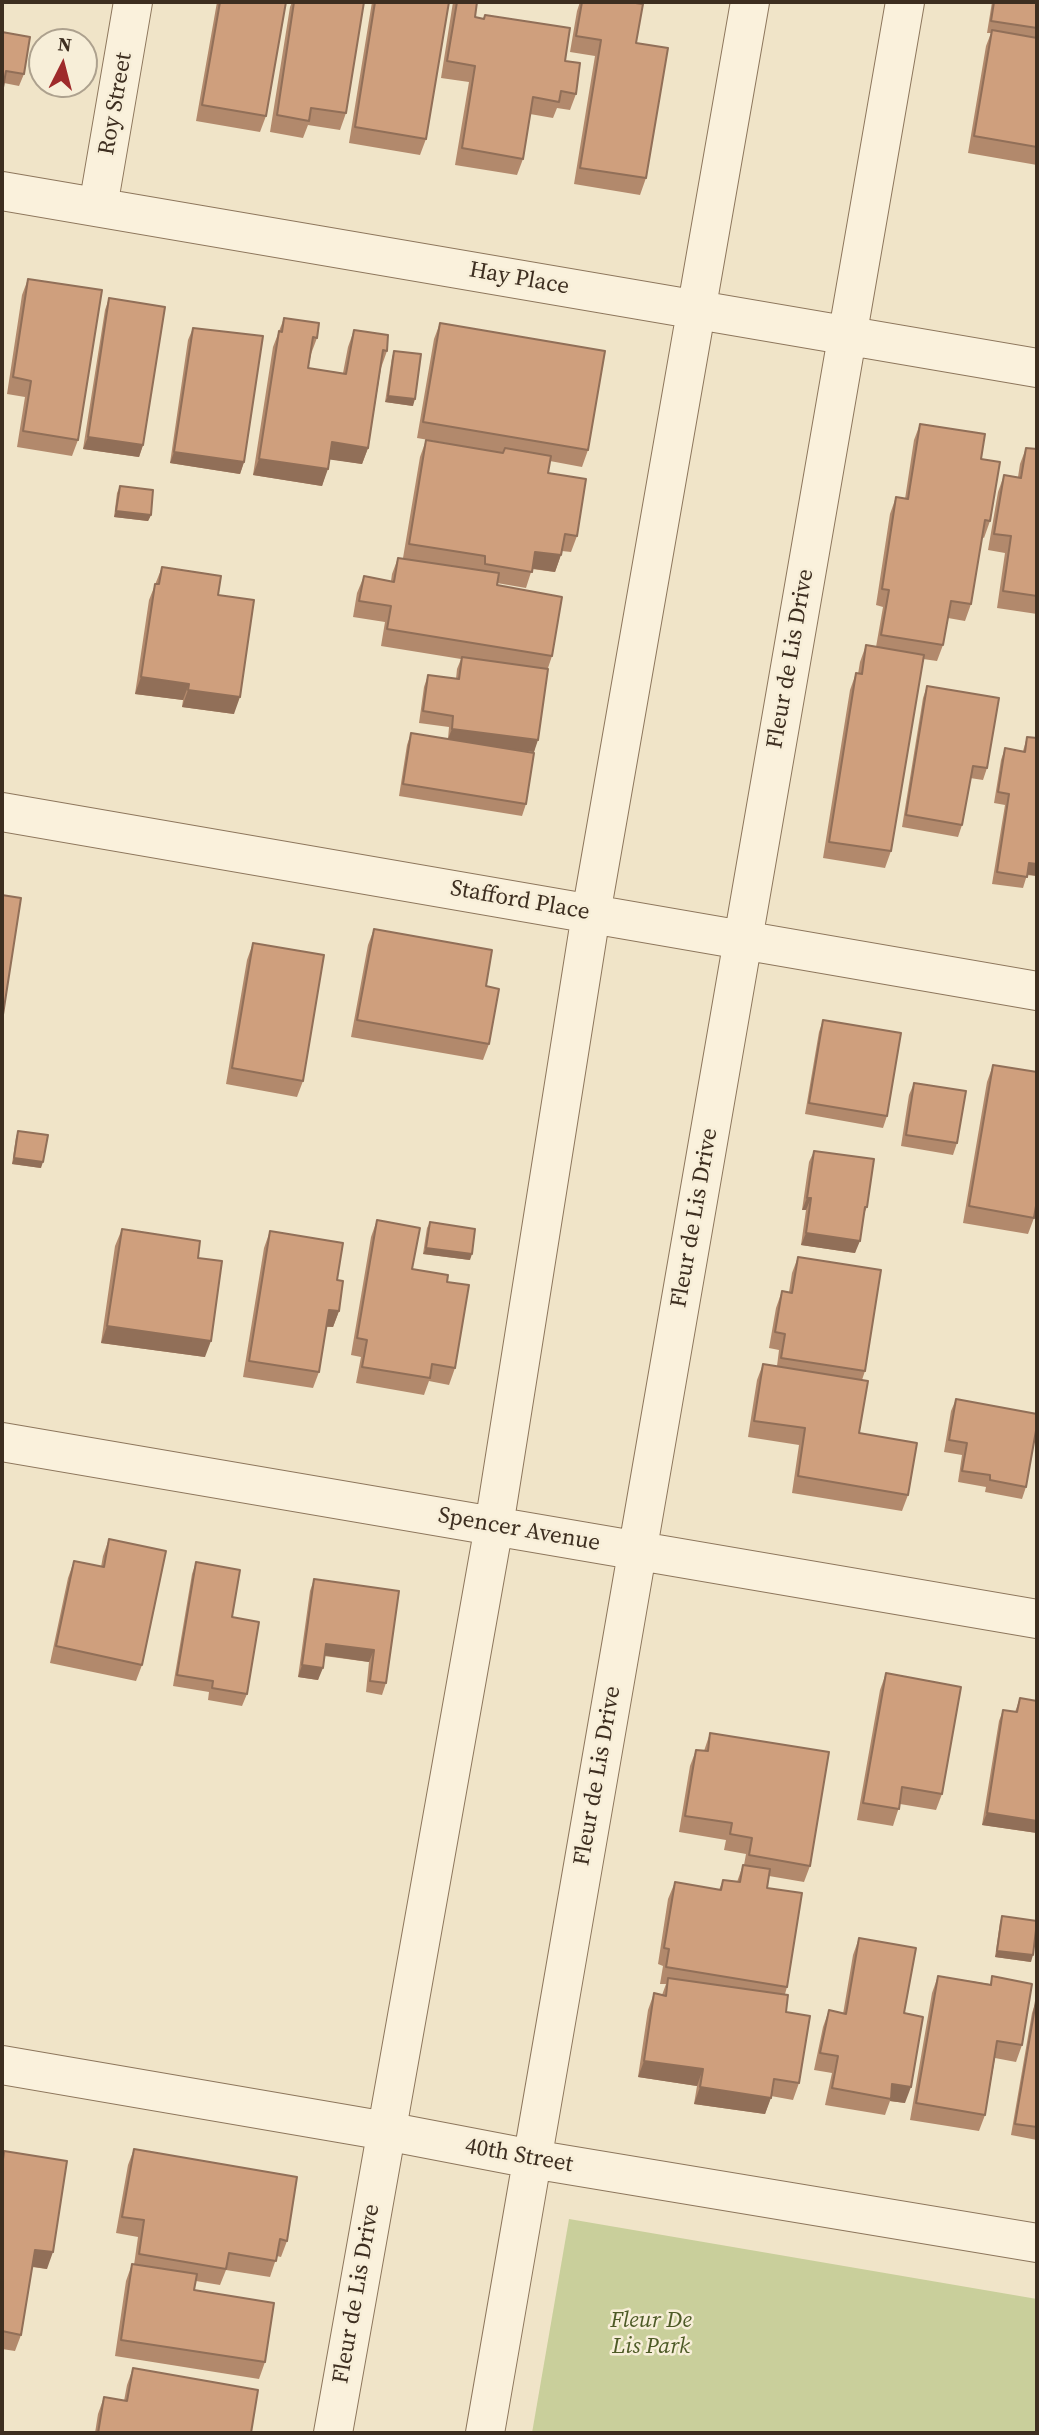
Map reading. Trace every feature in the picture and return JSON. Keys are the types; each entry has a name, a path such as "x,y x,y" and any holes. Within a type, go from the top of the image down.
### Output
{"street":[{"name":"Roy Street","path":"98,207 133,2"},
{"name":"Fleur de Lis Drive","path":"333,2433 494,1526 591,914 750,2"},
{"name":"Fleur de Lis Drive","path":"485,2433 905,2"},
{"name":"Hay Place","path":"2,191 1037,368"},
{"name":"Stafford Place","path":"2,811 1037,991"},
{"name":"Spencer Avenue","path":"2,1442 1037,1619"},
{"name":"40th Street","path":"2,2064 532,2159 1037,2243"}],"green space":[{"name":"Fleur De Lis Park","path":"569,2219 1037,2299 1037,2433 532,2433"}],"building":[{"path":"220,2 286,2 266,116 202,105"},
{"path":"294,2 364,2 346,113 311,108 309,121 277,115"},
{"path":"375,2 449,2 426,139 355,127"},
{"path":"457,2 477,2 475,17 484,19 485,15 570,28 565,61 580,63 576,94 561,91 559,102 533,97 523,159 462,148 475,66 447,61"},
{"path":"582,2 643,4 636,43 668,48 646,178 580,168 601,40 576,36"},
{"path":"994,2 1037,2 1037,28 991,21"},
{"path":"992,30 1037,38 1037,147 974,136"},
{"path":"2,32 28,37 24,74 6,71 2,93"},
{"path":"28,279 102,290 78,440 23,431 31,381 13,377"},
{"path":"109,298 165,307 143,445 88,437"},
{"path":"284,318 319,323 317,338 313,337 308,368 346,374 354,330 388,335 387,351 383,350 368,448 332,442 328,469 259,459 279,331 282,332"},
{"path":"440,323 605,351 588,450 423,422"},
{"path":"193,328 263,336 244,462 174,452"},
{"path":"394,351 421,354 415,399 388,396"},
{"path":"920,424 985,434 981,459 1000,462 990,521 985,520 971,604 951,601 943,645 881,635 889,590 882,589 896,497 908,499"},
{"path":"426,440 503,453 505,448 551,456 548,473 586,479 577,536 565,534 561,555 535,552 532,572 485,564 485,556 409,544"},
{"path":"1026,448 1037,449 1037,596 1003,591 1011,536 994,534 1004,475 1021,478"},
{"path":"120,486 153,490 151,515 116,511"},
{"path":"398,558 499,573 497,585 562,597 552,656 387,629 391,606 359,601 364,576 394,582"},
{"path":"162,567 221,576 218,595 254,600 240,697 188,690 189,684 141,677 155,584 159,584"},
{"path":"866,645 924,655 891,851 829,842 856,673 862,674"},
{"path":"462,657 548,669 538,740 452,729 453,716 423,711 428,675 459,679"},
{"path":"927,686 999,698 987,768 973,766 962,825 906,815"},
{"path":"411,733 534,753 526,804 403,784"},
{"path":"1027,737 1037,738 1037,864 1029,863 1027,877 997,872 1009,794 998,792 1005,748 1025,752"},
{"path":"2,895 21,898 2,1021"},
{"path":"374,929 492,950 486,986 499,989 489,1044 357,1020"},
{"path":"253,943 324,955 303,1081 232,1068"},
{"path":"823,1020 901,1033 887,1116 809,1103"},
{"path":"993,1065 1037,1072 1037,1200 1034,1218 969,1206"},
{"path":"914,1083 966,1091 957,1143 906,1135"},
{"path":"18,1131 48,1135 43,1162 14,1158"},
{"path":"814,1151 874,1159 860,1241 806,1233 811,1198 807,1198"},
{"path":"377,1220 420,1228 412,1269 448,1275 447,1282 469,1285 455,1368 432,1364 430,1378 362,1367 367,1340 357,1338"},
{"path":"430,1222 475,1229 472,1254 426,1248"},
{"path":"122,1229 200,1241 198,1258 222,1261 211,1341 107,1326"},
{"path":"270,1231 343,1243 337,1280 343,1281 339,1311 329,1310 319,1372 249,1361"},
{"path":"798,1257 881,1270 865,1371 781,1358 785,1334 775,1332 782,1291 792,1293"},
{"path":"763,1364 868,1381 859,1433 917,1443 908,1495 798,1476 805,1428 754,1421"},
{"path":"956,1399 1037,1414 1026,1487 990,1480 990,1475 962,1471 967,1443 949,1440"},
{"path":"109,1539 166,1551 142,1665 56,1646 74,1561 104,1567"},
{"path":"196,1562 240,1570 232,1617 259,1622 247,1694 212,1688 213,1681 177,1675"},
{"path":"314,1579 399,1591 386,1683 370,1681 374,1650 326,1644 323,1668 302,1665"},
{"path":"886,1673 961,1687 942,1794 902,1787 899,1809 863,1803"},
{"path":"1020,1698 1037,1701 1037,1821 987,1813 1003,1710 1017,1712"},
{"path":"710,1733 829,1752 810,1866 749,1855 752,1838 730,1834 732,1823 685,1816 696,1750 708,1751"},
{"path":"743,1865 770,1869 767,1888 802,1893 787,1987 666,1967 669,1949 664,1948 675,1882 721,1890 723,1880 740,1882"},
{"path":"1002,1916 1037,1921 1033,1955 997,1951"},
{"path":"859,1938 916,1948 904,2013 923,2017 911,2087 892,2084 891,2099 832,2088 838,2056 820,2053 829,2010 846,2014"},
{"path":"938,1976 991,1985 992,1976 1032,1984 1022,2045 997,2041 985,2115 916,2103"},
{"path":"668,1978 788,1995 786,2012 810,2016 799,2083 774,2079 771,2098 700,2087 703,2069 644,2061 654,1993 666,1996"},
{"path":"1037,2001 1037,2127 1015,2124"},
{"path":"134,2149 297,2177 287,2241 280,2239 276,2261 229,2253 226,2269 139,2254 144,2220 122,2217"},
{"path":"4,2151 67,2161 53,2252 35,2250 21,2335 2,2331"},
{"path":"132,2264 197,2274 194,2290 274,2303 265,2362 121,2340"},
{"path":"133,2368 258,2390 251,2433 98,2433 104,2397 127,2401"}]}
